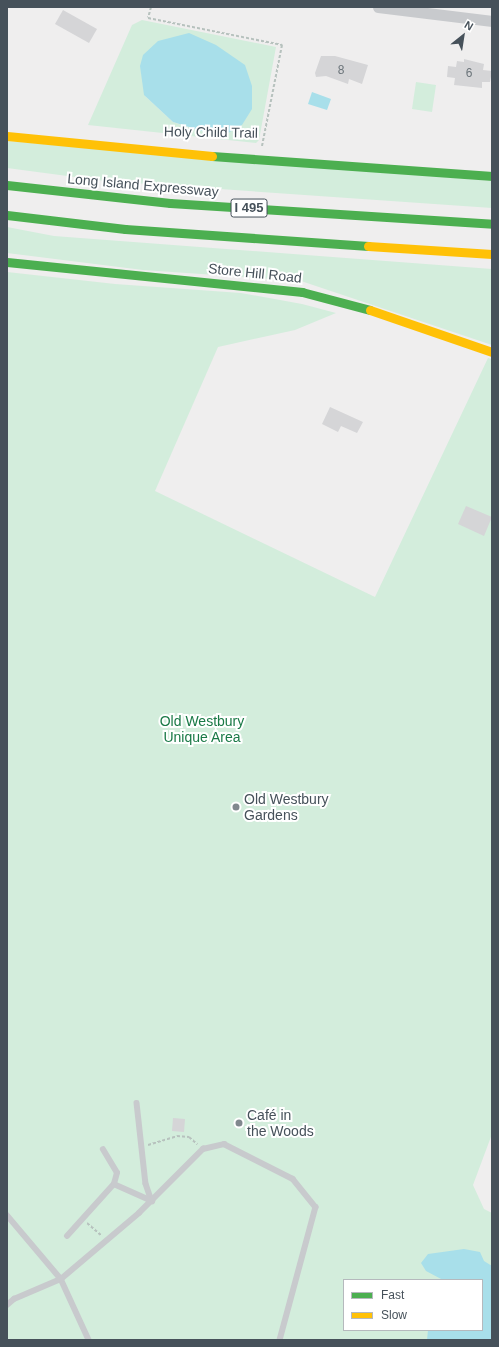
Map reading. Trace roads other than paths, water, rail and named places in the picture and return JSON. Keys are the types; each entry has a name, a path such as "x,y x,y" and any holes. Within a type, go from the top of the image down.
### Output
{"main road":[{"path":"7,136 166,153 492,176"},
{"name":"Long Island Expressway","path":"7,185 170,203 492,224"},
{"name":"I 495","path":"7,215 125,229 492,254"},
{"name":"Store Hill Road","path":"7,262 119,275 302,292 359,306 492,352"}],"street":[{"path":"378,7 492,21"}],"lane":[{"path":"137,1103 146,1184 152,1201"},
{"path":"7,1305 14,1299 61,1279 152,1201 203,1149 224,1144 293,1179 316,1207 280,1340"},
{"path":"67,1236 114,1184 117,1173 103,1150"},
{"path":"114,1184 152,1201"},
{"path":"7,1215 61,1279 89,1340"}],"water":[{"path":"189,33 216,45 245,65 252,86 252,109 242,125 221,137 173,122 144,95 140,66 143,55 158,41"},
{"path":"312,92 331,99 327,110 308,104"},
{"path":"464,1249 480,1252 484,1261 492,1266 492,1340 427,1340 428,1331 483,1331 483,1279 441,1279 426,1271 421,1263 428,1254"}],"place":[{"name":"Old Westbury Gardens","path":"236,807"},
{"name":"Café in the Woods","path":"239,1123"}],"park label":[{"name":"Old Westbury Unique Area","path":"202,730"}]}
